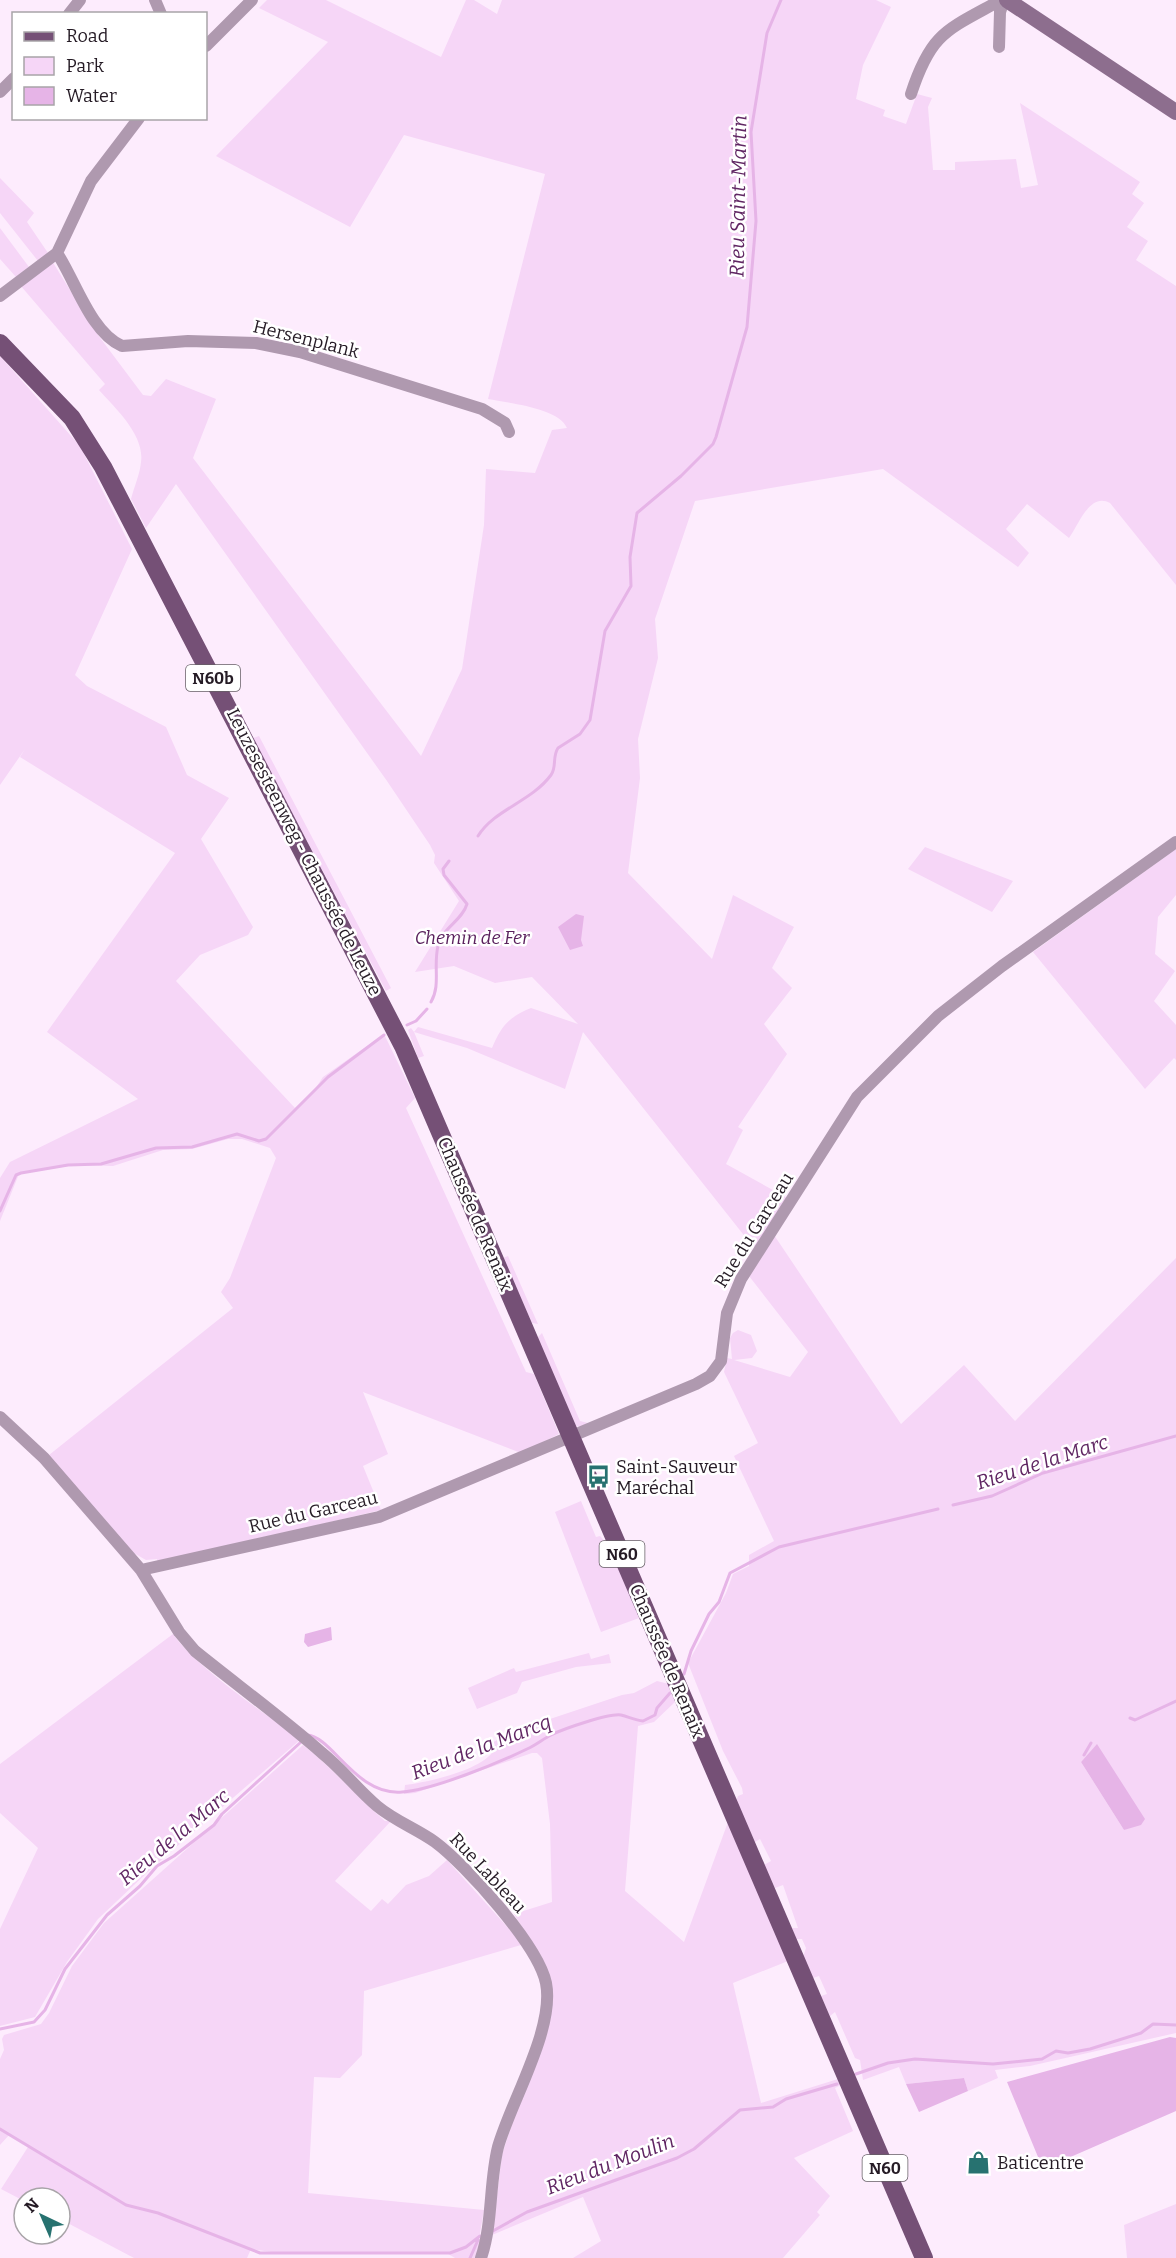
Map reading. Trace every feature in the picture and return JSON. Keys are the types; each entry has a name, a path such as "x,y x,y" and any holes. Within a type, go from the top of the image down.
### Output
{"main road":[{"name":"Leuzesesteenweg - Chaussée de Leuze","path":"1,346 72,418 103,467 396,1030"},
{"name":"Chaussée de Renaix","path":"396,1030 924,2258"}],"street":[{"path":"71,12 80,0"},
{"path":"207,45 252,0"},
{"path":"999,47 1000,12 1004,0"},
{"path":"911,94 918,73 935,41 944,32 1004,0"},
{"path":"1004,0 1176,112"},
{"path":"0,92 12,80"},
{"path":"0,296 57,253 91,181 137,120"},
{"name":"Hersenplank","path":"57,253 96,321 111,340 122,346 232,340 276,347 482,408 505,423 509,432"},
{"name":"Rue du Garceau","path":"141,1570 367,1521 571,1437 710,1376 721,1361 727,1313 741,1279 857,1097 938,1016 1002,966 1176,842"},
{"path":"0,1417 44,1458 141,1570"},
{"name":"Rue Lableau","path":"141,1570 187,1643 305,1738 378,1807 433,1840 459,1863 509,1918 545,1980 545,2010 540,2030 499,2145 492,2176 486,2237 481,2258"}],"green space":[{"name":"Chemin de Fer","path":"267,0 326,0 441,57 466,0 474,0 497,14 502,0 876,0 891,7 863,65 856,99 885,110 883,116 906,124 917,94 932,98 928,107 933,170 955,170 955,162 1016,159 1021,188 1038,185 1020,103 1140,182 1132,194 1144,203 1127,227 1148,241 1136,260 1176,286 1176,585 1110,503 1103,501 1097,502 1086,511 1069,538 1027,504 1006,529 1029,553 1018,567 883,469 695,501 655,619 658,658 638,739 640,778 628,873 712,959 733,895 794,927 772,968 792,988 764,1024 787,1054 738,1127 743,1130 726,1164 789,1199 754,1248 583,1032 565,1089 467,1048 414,1032 418,1027 492,1048 507,1023 531,1008 578,1024 532,977 495,983 454,966 415,972 459,901 434,863 435,855 430,845 176,484 146,528 131,499 141,462 141,452 134,432 99,390 105,384 20,285 52,261 98,335 143,395 151,396 166,379 216,399 193,458 421,756 462,669 484,525 486,469 535,473 552,430 567,428 562,421 544,411 488,399 545,174 404,135 350,227 216,156 328,42 259,8"},
{"path":"0,178 34,213 27,222 48,253 38,261 0,213"},
{"path":"0,228 29,267 16,277 0,259"},
{"path":"0,356 80,446 132,549 75,675 87,686 166,727 187,775 229,798 201,839 253,927 248,935 200,955 176,981 295,1108 315,1089 323,1077 384,1034 415,1098 406,1108 526,1372 534,1374 559,1434 521,1453 363,1392 388,1454 363,1466 381,1510 158,1563 157,1559 146,1560 130,1551 17,1427 49,1455 233,1308 221,1292 230,1278 276,1158 270,1148 242,1139 228,1139 192,1149 163,1150 113,1166 75,1165 19,1174 0,1221 0,1178 10,1162 138,1099 47,1032 175,853 20,757 25,749 0,785"},
{"path":"259,736 391,988 386,991 253,738"},
{"path":"925,847 1013,881 992,912 908,869"},
{"path":"1176,849 1176,895 1158,917 1155,954 1175,971 1154,1001 1176,1025 1176,1060 1174,1058 1145,1089 1033,952"},
{"path":"411,1028 424,1056 418,1058 408,1030"},
{"path":"774,1235 901,1424 964,1365 1015,1421 1176,1258 1176,2033 1030,2066 995,2070 998,2078 968,2091 964,2078 906,2084 899,2067 863,2080 860,2060 855,2058 835,2012 830,2016 821,1996 827,1994 819,1976 813,1978 803,1957 806,1948 802,1939 796,1939 792,1928 798,1928 783,1885 775,1888 764,1865 771,1861 760,1839 755,1842 736,1801 738,1796 743,1794 742,1788 723,1751 688,1663 726,1593 733,1574 749,1566 749,1555 774,1541 734,1456 758,1443 724,1372 727,1358 732,1359 730,1338 738,1330 751,1335 757,1351 752,1358 734,1360 790,1377 808,1352 749,1276","holes":["1097,1745 1144,1819 1124,1830 1081,1762"]},
{"path":"508,1256 538,1324 532,1323 503,1258"},
{"path":"542,1333 580,1421 588,1423 581,1427 576,1426 537,1338"},
{"path":"581,1501 596,1537 600,1536 609,1546 639,1618 601,1632 555,1512"},
{"path":"173,1634 215,1676 301,1739 152,1868 98,1919 67,1962 35,2017 0,2026 0,1929 38,1848 0,1813 0,1764"},
{"path":"589,1653 591,1659 609,1654 611,1663 576,1667 522,1682 517,1693 477,1709 468,1688 514,1668 516,1672"},
{"path":"657,1681 669,1684 676,1701 654,1722 638,1726 625,1891 684,1942 728,1822 788,1961 733,1983 761,2103 838,2079 841,2085 835,2088 853,2131 794,2158 830,2196 817,2212 820,2215 783,2258 573,2258 601,2241 583,2197 492,2235 502,2155 548,2009 530,1940 514,1914 552,1902 550,1824 542,1758 537,1753 532,1753 415,1793 404,1794 405,1785 464,1770 485,1759 492,1753 492,1743 511,1732 634,1693"},
{"path":"303,1745 385,1821 391,1821 335,1881 371,1911 382,1899 388,1904 406,1885 429,1876 447,1860 521,1945 364,1991 362,2055 340,2078 314,2077 308,2193 484,2210 479,2239 484,2240 478,2258 455,2258 445,2252 285,2254 251,2249 247,2258 134,2258 72,2225 72,2186 12,2186 12,2195 1,2189 28,2147 10,2134 0,2145 0,2059 4,2050 2,2039 4,2035 41,2024 49,2013 72,1966 104,1923"},
{"path":"1176,2204 1176,2258 1127,2258 1124,2225"}],"water":[{"path":"576,914 584,916 581,940 583,946 570,950 558,927"},
{"path":"331,1627 332,1640 308,1647 304,1642 305,1634"},
{"path":"1097,1744 1145,1819 1141,1825 1124,1830 1081,1762"},
{"path":"1170,2037 1176,2038 1176,2111 1043,2169 1007,2082"},
{"path":"964,2078 968,2091 919,2112 906,2084"}],"waterway":[{"name":"Rieu Saint-Martin","path":"478,836 494,819 543,784 553,772 558,748 580,734 590,720 605,631 631,586 630,557 637,513 681,476 713,444 716,437 747,327 756,221 751,132 767,33 781,0"},
{"path":"431,1002 436,989 437,953 440,940 461,915 467,904 444,875 443,869 449,861"},
{"name":"Rieu Saint-Martin","path":"407,1025 416,1021 427,1009"},
{"path":"0,1211 16,1175 21,1173 68,1165 101,1164 156,1148 192,1147 237,1134 259,1141 266,1139 328,1077 384,1035"},
{"name":"Rieu de la Marc","path":"953,1505 992,1496 1043,1473 1176,1436"},
{"name":"Rieu de la Marcq","path":"684,1674 691,1651 709,1614 719,1602 730,1573 779,1547 938,1509"},
{"name":"Rieu de la Marcq","path":"307,1735 326,1745 358,1776 371,1785 386,1791 402,1792 465,1775 515,1755 557,1732 586,1722 615,1715 643,1721 655,1715 657,1708 670,1693"},
{"path":"1130,1718 1135,1720 1176,1701"},
{"name":"Rieu de la Marc","path":"0,2029 34,2022 45,2010 65,1969 107,1915 140,1886 157,1866 174,1856 214,1825 222,1814 301,1742"},
{"path":"1084,1755 1091,1743"},
{"name":"Rieu du Moulin","path":"856,2074 888,2063 915,2059 993,2064 1042,2059 1056,2051 1068,2053 1090,2049 1141,2033 1153,2024 1176,2025"},
{"name":"Rieu du Moulin","path":"491,2232 527,2212 677,2158 694,2149 740,2110 773,2107 786,2099 837,2084"},
{"path":"0,2129 126,2205 158,2213 260,2253 450,2253 466,2247 480,2236"},
{"name":"Rieu du Moulin","path":"470,2258 478,2240"}],"place":[{"name":"Saint-Sauveur Maréchal","path":"598,1477"},
{"name":"Baticentre","path":"979,2163"}]}
